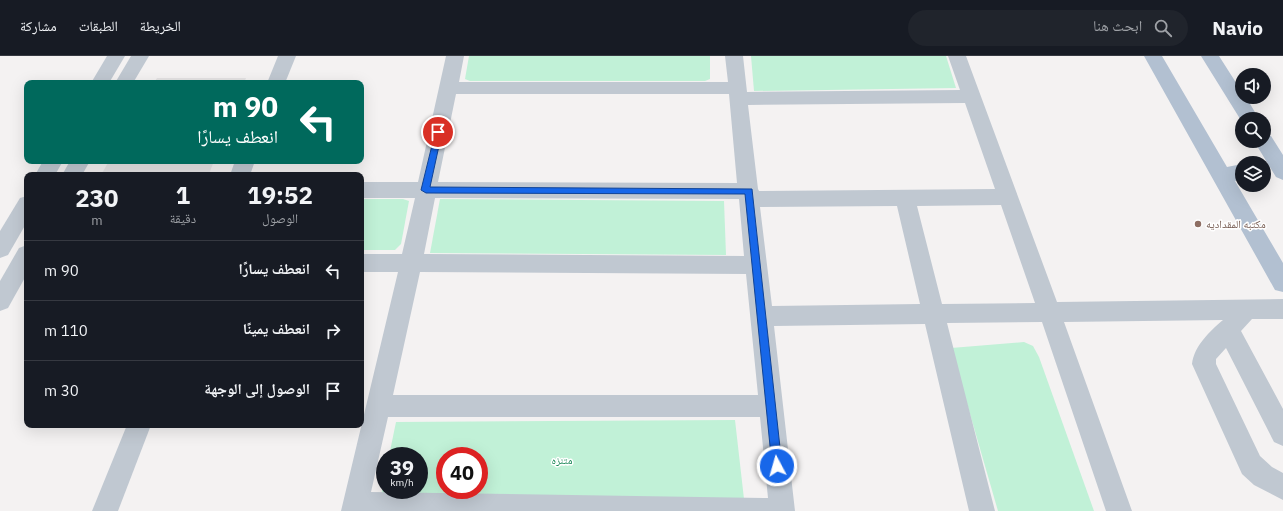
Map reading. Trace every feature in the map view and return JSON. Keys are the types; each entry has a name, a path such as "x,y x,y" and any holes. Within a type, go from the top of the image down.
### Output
{"main road":[{"path":"1153,56 1283,283"},
{"path":"1210,56 1246,112"},
{"path":"1267,148 1276,169"},
{"path":"1221,175 1235,173"}],"street":[{"path":"102,80 116,56"},
{"path":"126,80 140,56"},
{"path":"277,80 287,56"},
{"path":"455,56 411,264 355,508 782,511 734,56"},
{"path":"957,56 1050,313 1119,511"},
{"path":"448,88 972,96"},
{"path":"364,190 905,198 1008,197"},
{"path":"905,198 982,511"},
{"path":"0,249 24,209"},
{"path":"0,301 24,259"},
{"path":"364,263 756,265"},
{"path":"762,316 1283,309"},
{"path":"1246,310 1206,355 1204,364 1251,465 1263,476 1283,487"},
{"path":"1228,329 1283,434"},
{"path":"378,406 771,406"},
{"path":"105,511 138,428"}],"shaded area":[{"path":"157,78 246,78 245,80 156,80"},
{"path":"107,164 213,164 210,172 103,172"}],"green space":[{"path":"469,56 710,56 710,79 705,81 470,81 465,79"},
{"path":"751,56 946,56 956,88 754,91"},
{"path":"364,199 403,199 409,201 401,244 395,250 364,250"},
{"path":"440,199 724,201 726,255 430,253"},
{"path":"1024,342 1033,346 1039,357 1094,511 998,511 951,348"},
{"name":"متنزه","path":"735,420 744,499 380,500 428,499 428,447 391,447 396,422"}],"place":[{"name":"مكتبه المقداديه","path":"1198,224"}],"route":[{"path":"438,132 426,190 749,191 777,466"}]}
